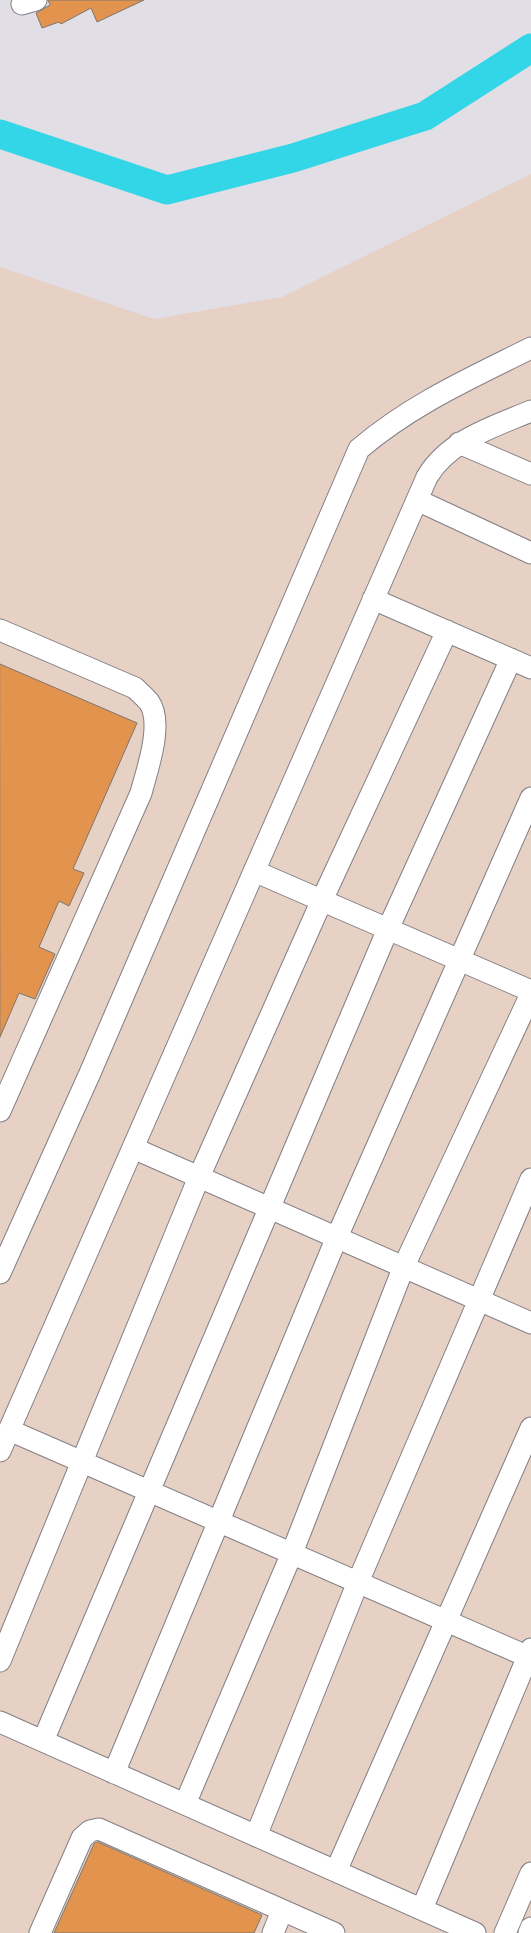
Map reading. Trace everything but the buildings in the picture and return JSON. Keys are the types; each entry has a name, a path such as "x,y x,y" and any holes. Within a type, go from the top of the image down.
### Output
{"lane":[{"path":"0,1273 8,1230 94,1064 359,449 389,424 424,402 531,348"},
{"path":"0,1452 417,500 435,463 459,443 531,411"},
{"path":"459,443 531,474"},
{"path":"417,500 531,553"},
{"path":"374,599 531,668"},
{"path":"0,630 134,688 150,703 155,724 152,752 141,794 0,1111"},
{"path":"0,1661 84,1462 199,1177 322,900 447,631"},
{"path":"43,1741 268,1207 388,929 510,659"},
{"path":"114,1772 337,1237 531,798"},
{"path":"184,1804 292,1553 404,1266 531,993 254,871"},
{"path":"133,1148 531,1323"},
{"path":"256,1836 358,1582 531,1179"},
{"path":"336,1871 531,1428"},
{"path":"9,1430 447,1621 530,1654 422,1909"},
{"path":"0,1722 475,1933"},
{"path":"40,1933 82,1838 94,1829 99,1829 334,1933"},
{"path":"505,1933 531,1873"},
{"path":"273,1933 282,1911"},
{"path":"529,1933 531,1928"}],"shaded area":[{"path":"531,174 531,1933 0,1933 0,267 154,319 282,297"}],"waterway":[{"path":"0,134 167,190 293,158 425,116 531,48"}]}
